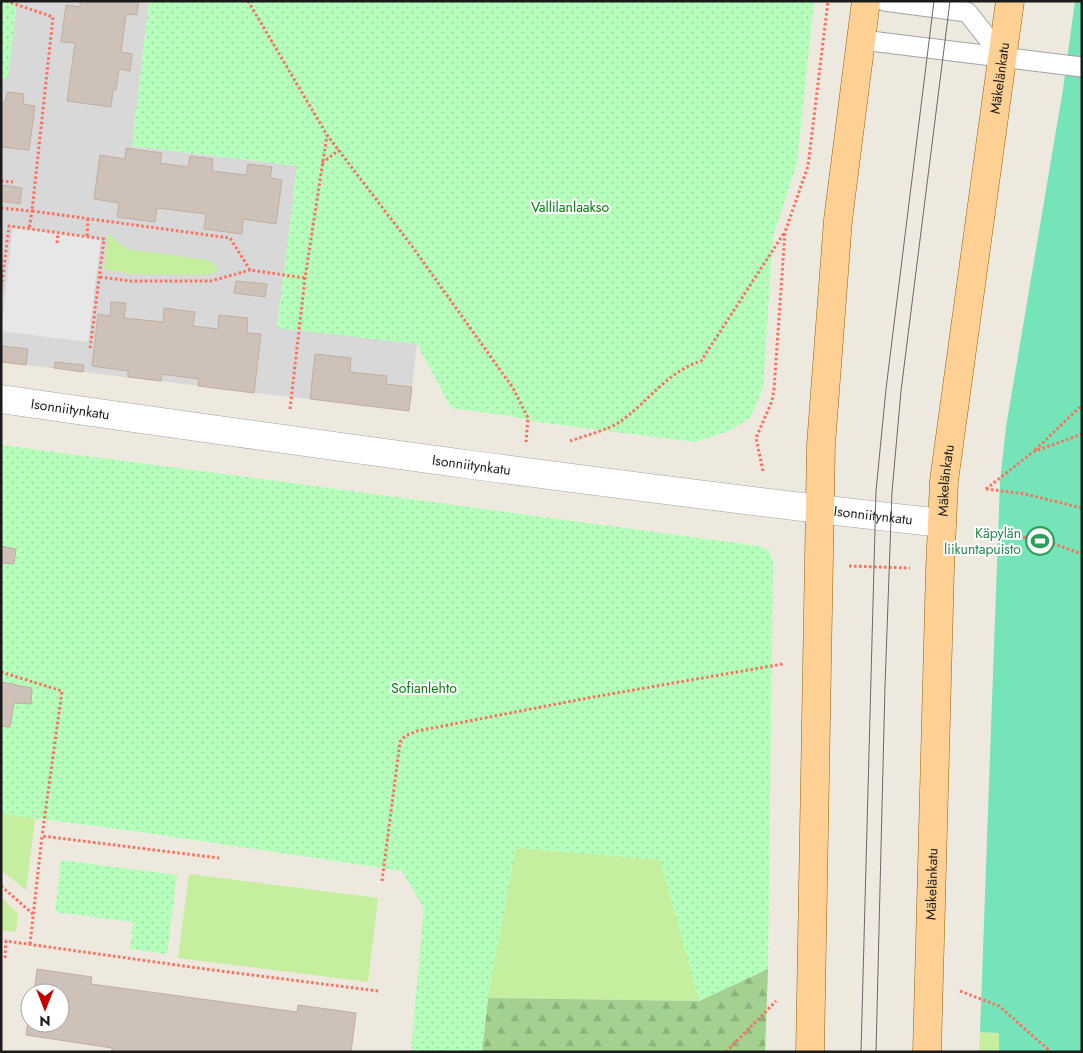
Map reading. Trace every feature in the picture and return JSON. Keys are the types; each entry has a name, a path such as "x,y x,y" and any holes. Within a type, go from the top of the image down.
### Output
{"main road":[{"path":"810,1052 821,445 838,220 866,1"},
{"name":"Mäkelänkatu","path":"928,1052 944,481 1010,1"}],"street":[{"name":"Isonniitynkatu","path":"1,399 430,460 820,510 942,523"}],"lane":[{"path":"884,1 967,12 1002,56"},
{"path":"862,40 1082,67"}],"path":[{"path":"6,1 52,17 29,229"},
{"path":"248,1 327,135 414,249 514,388 528,418 522,472"},
{"path":"570,441 620,422 665,381 693,364 702,361 785,232 808,166 828,1"},
{"path":"290,407 305,278 327,135"},
{"path":"322,163 339,150"},
{"path":"1,181 13,182"},
{"path":"1,208 230,238 250,270"},
{"path":"87,236 88,219"},
{"path":"1,292 9,226 104,239 90,349"},
{"path":"757,445 756,438 772,401 774,389 785,232"},
{"path":"57,243 58,233"},
{"path":"100,277 130,281 211,281 250,270 305,278"},
{"path":"1082,405 1033,452 986,489 1025,494 1082,508"},
{"path":"1033,452 1082,434"},
{"path":"978,530 1046,541 1079,553"},
{"path":"382,881 400,742 406,736 417,731 593,697 783,664"},
{"path":"1,672 62,691 42,836 30,944"},
{"path":"42,836 219,858"},
{"path":"1,886 33,914"},
{"path":"4,958 6,941 378,991"},
{"path":"960,991 999,1006 1051,1052"},
{"path":"726,1052 776,1001"}],"shaded area":[{"path":"17,1 149,1 132,146 297,166 277,327 417,344 409,411 1,362 1,78 8,78"},
{"path":"13,227 101,238 88,342 1,331"}],"green space":[{"path":"1,1 17,1 8,79 1,78"},
{"name":"Vallilanlaakso","path":"149,1 814,1 797,164 773,236 763,389 750,418 729,431 695,442 544,423 451,408 417,344 277,328 297,166 132,146"},
{"name":"Käpylän liikuntapuisto","path":"1075,1 1082,1 1082,1052 999,1052 999,1033 980,1032 1000,481 1006,427 1063,89"},
{"path":"108,234 127,249 208,260 220,270 207,275 132,274 104,269"},
{"name":"Sofianlehto","path":"1,445 759,546 769,551 773,562 768,969 699,1001 660,860 516,848 488,998 482,1052 411,1052 424,908 402,871 134,831 1,814"},
{"path":"722,682 699,1001 488,998 482,1052 411,1052 424,908 402,871 391,869"},
{"path":"1,739 35,819 26,890 1,870"},
{"path":"61,860 177,875 167,954 130,949 133,922 55,912"},
{"path":"189,874 378,898 368,982 178,958"},
{"path":"1,897 18,914 16,932 1,930"},
{"path":"768,969 765,1052 482,1052 488,998 699,1001"},
{"path":"980,1032 999,1033 1030,1052 979,1052"}],"building":[{"path":"80,1 139,1 137,15 126,14 121,52 132,54 130,71 119,69 116,90 113,90 111,107 67,101 75,43 61,42 66,5 80,7"},
{"path":"7,92 24,94 23,104 35,106 29,150 1,147 1,102 5,102"},
{"path":"126,148 162,153 160,163 188,167 190,156 213,159 212,171 246,175 248,164 272,167 270,178 282,180 276,224 243,219 242,234 204,229 206,214 157,208 155,222 117,217 119,203 94,199 100,155 125,159"},
{"path":"1,185 22,188 20,204 1,201"},
{"path":"236,281 267,284 265,297 234,293"},
{"path":"111,302 126,303 124,318 163,322 164,308 195,312 193,326 218,329 219,315 248,318 247,333 261,334 254,393 198,386 199,379 162,374 161,381 128,377 128,371 92,366 98,314 110,316"},
{"path":"1,346 28,349 26,365 1,362"},
{"path":"315,354 351,358 350,372 387,376 386,384 412,387 409,411 310,399"},
{"path":"55,362 84,365 83,372 54,368"},
{"path":"1,546 16,549 14,564 1,563"},
{"path":"1,682 32,688 31,704 14,703 10,727 1,726"},
{"path":"37,969 92,977 91,984 297,1012 298,1005 356,1013 351,1052 112,1052 112,1048 26,1035 26,1033 70,1033 70,983 35,983"}],"tram line":[{"path":"861,1052 876,491 886,389 934,1"},
{"path":"876,1052 892,492 901,391 950,1"}],"place":[{"name":"Käpylän liikuntapuisto","path":"1040,541"}]}
